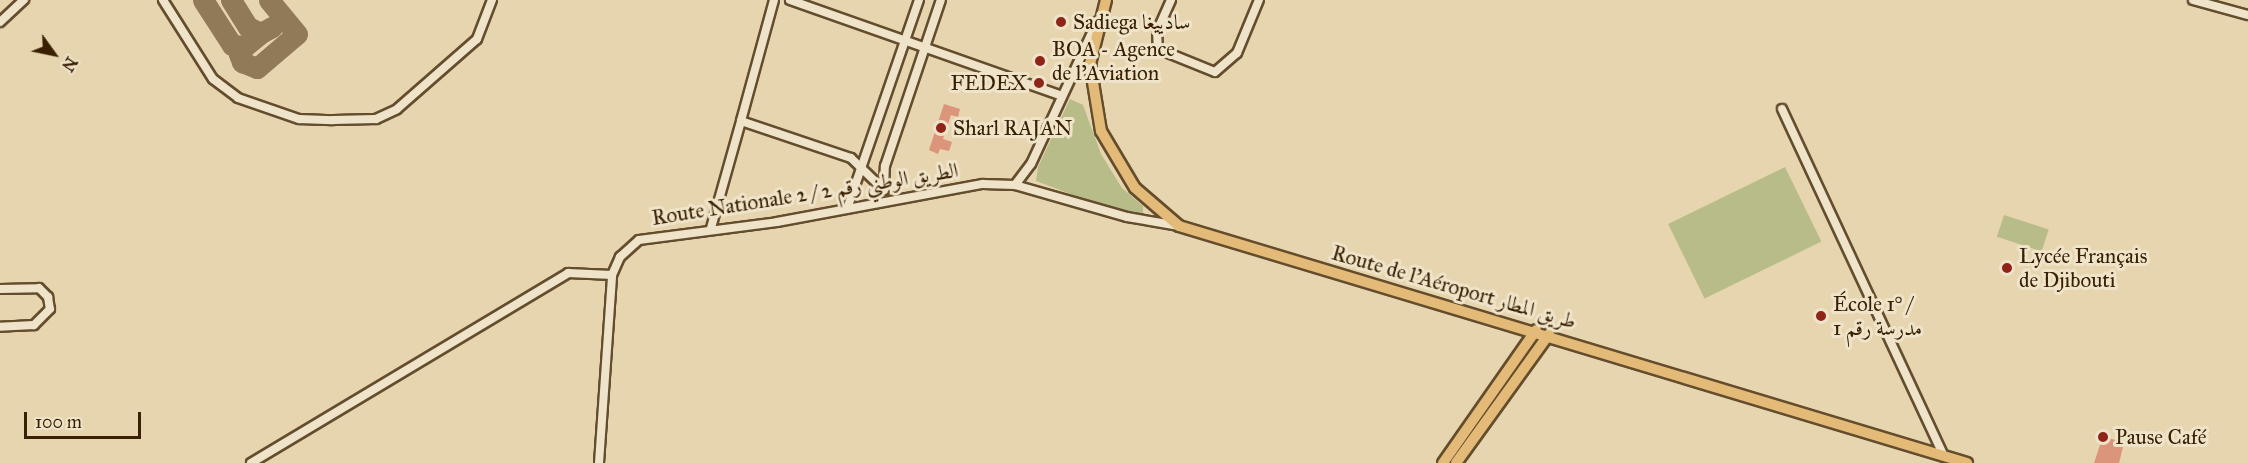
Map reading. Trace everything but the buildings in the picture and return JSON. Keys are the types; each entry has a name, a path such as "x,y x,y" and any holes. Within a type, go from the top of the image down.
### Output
{"main road":[{"name":"Route de l'Aéroport طريق المطار","path":"1106,0 1097,22 1090,85 1109,151 1134,189 1179,226 1536,330 1967,463"},
{"path":"1443,463 1536,330"},
{"path":"1456,463 1549,334"}],"street":[{"path":"0,22 24,0"},
{"path":"163,0 213,79 238,98 299,119 333,120 376,119 397,109 477,39 492,0"},
{"path":"711,228 774,0"},
{"path":"790,0 1062,96"},
{"path":"847,208 919,0"},
{"path":"883,189 885,166 941,0"},
{"path":"1171,0 1157,31 1158,49 1215,72 1237,53 1259,0"},
{"path":"2193,0 2248,15"},
{"path":"1015,185 1031,164 1097,22"},
{"path":"1782,109 1943,454"},
{"path":"741,121 861,164 883,189 887,199"},
{"name":"Route Nationale 2 / الطريق الوطني رقم 2","path":"612,275 620,257 639,240 847,208 887,199 983,184 1015,185 1127,217 1179,226"},
{"path":"251,463 568,273 612,275 599,463"},
{"path":"0,289 39,288 48,297 50,309 34,325 0,327"}],"green space":[{"path":"1070,99 1083,105 1101,154 1122,188 1143,206 1143,216 1124,214 1036,181 1038,167"},
{"path":"1785,167 1821,242 1705,299 1668,224"},
{"path":"2004,215 2049,230 2042,251 1997,237"}],"taxiway":[{"path":"203,0 232,45 245,46 261,33"},
{"path":"231,0 248,27 261,33 272,27"},
{"path":"245,46 239,54 242,62 257,68 297,34 269,0"}],"place":[{"name":"Sadiega سادييغا","path":"1061,22"},
{"name":"BOA - Agence de l'Aviation","path":"1040,61"},
{"name":"FEDEX","path":"1039,83"},
{"name":"Sharl RAJAN","path":"941,128"},
{"name":"Lycée Français de Djibouti","path":"2007,268"},
{"name":"École 1° / مدرسة رقم 1","path":"1821,316"},
{"name":"Pause Café","path":"2103,437"}]}
